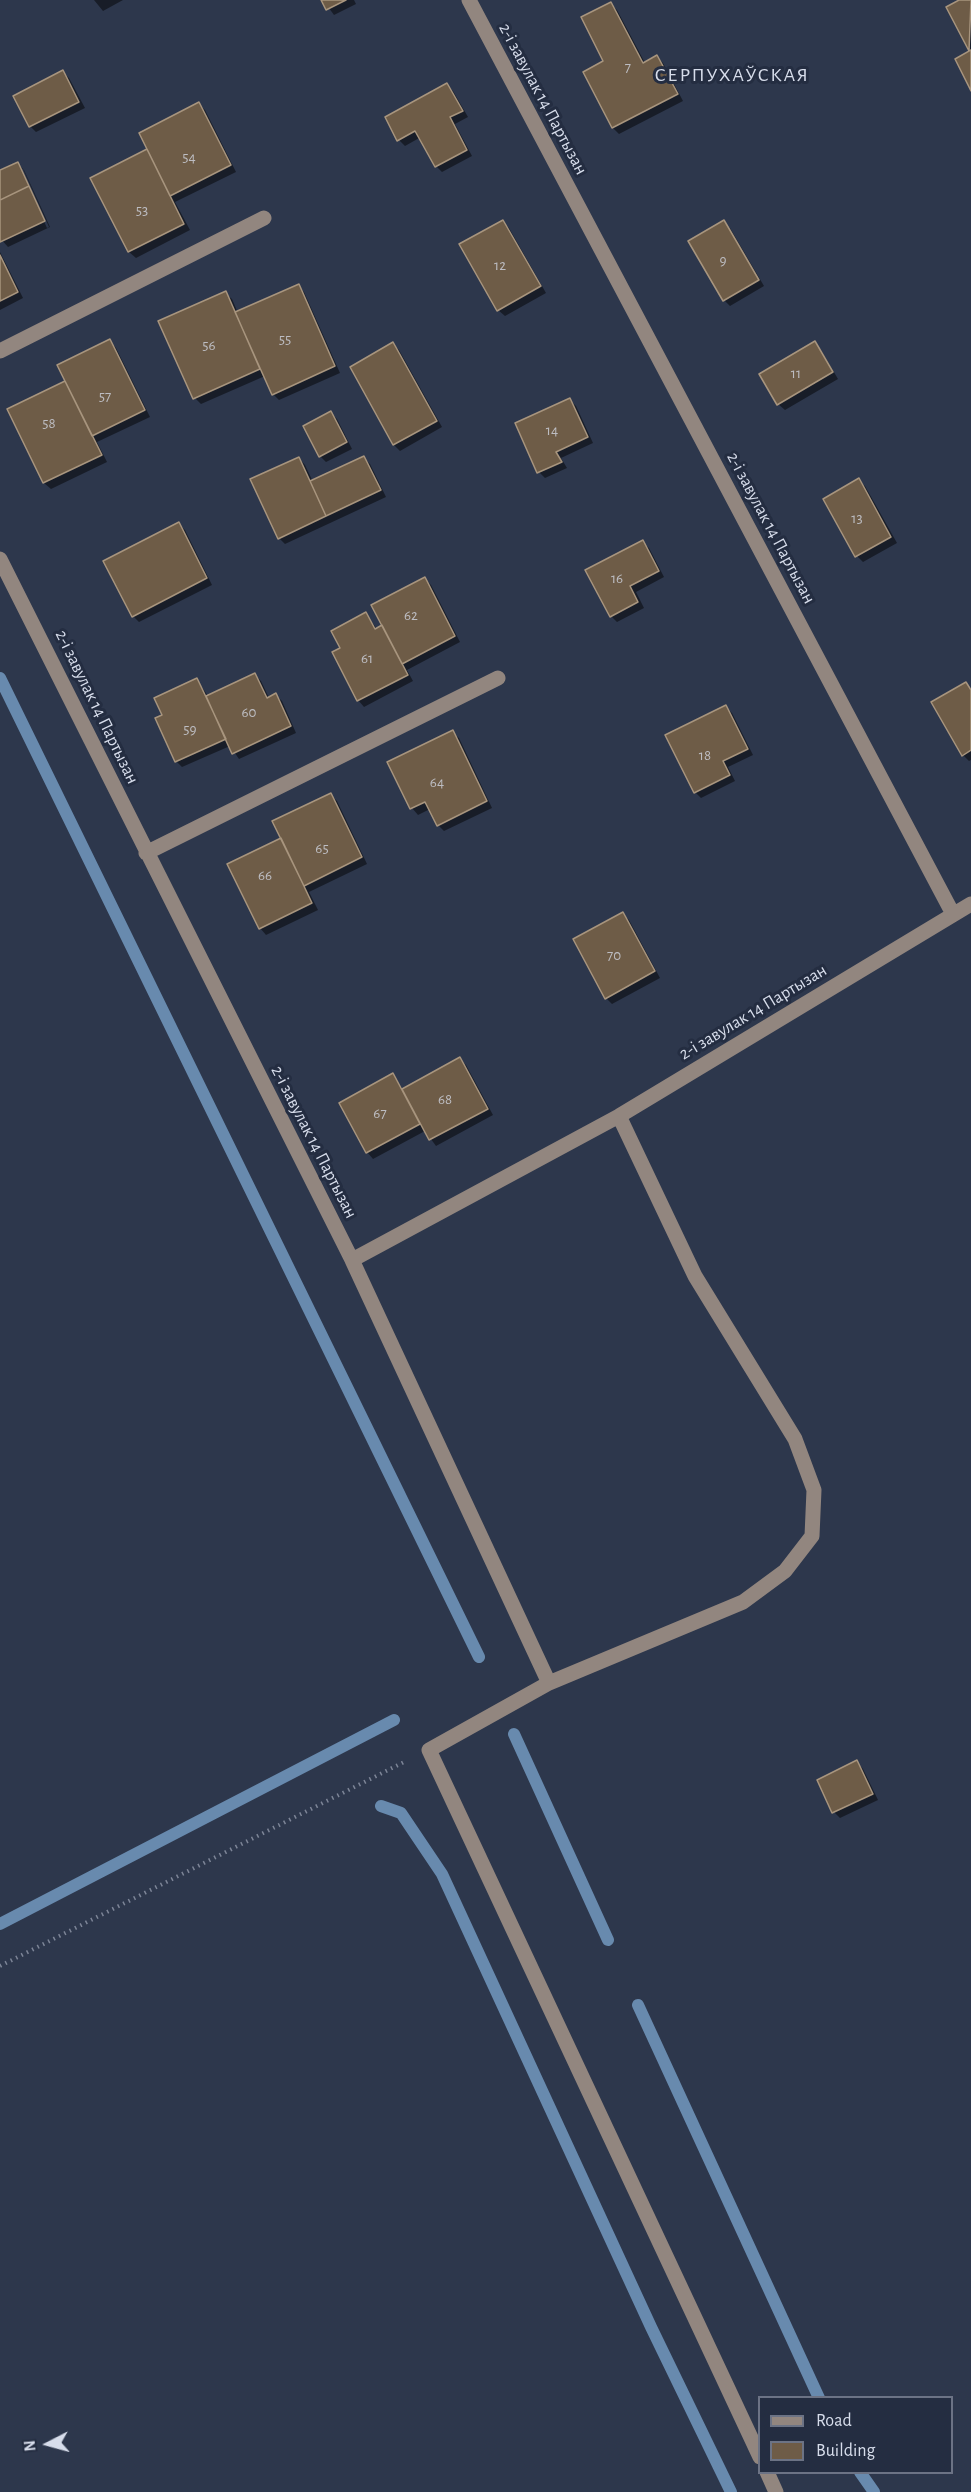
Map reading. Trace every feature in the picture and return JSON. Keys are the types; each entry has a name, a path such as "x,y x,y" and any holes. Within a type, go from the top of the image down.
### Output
{"street":[{"name":"2-і завулак 14 Партызан","path":"0,559 352,1260 619,1116 953,914 469,0"},
{"path":"0,351 264,218"},
{"path":"146,853 498,678"},
{"path":"953,914 971,904"},
{"path":"619,1116 696,1276 795,1439 813,1490 812,1536 785,1571 743,1602 549,1683 429,1750 758,2455"},
{"path":"352,1260 549,1683"},
{"path":"768,2474 776,2492"}],"path":[{"path":"0,1966 429,1750"}],"building":[{"path":"321,0 346,0 326,10"},
{"path":"959,0 971,0 969,51 946,7"},
{"path":"611,2 643,63 657,55 678,94 612,128 583,72 603,61 581,17"},
{"path":"971,50 971,91 955,59"},
{"path":"63,70 79,102 29,127 13,96"},
{"path":"447,83 463,111 450,117 467,150 435,167 415,131 397,141 385,117"},
{"path":"199,102 231,165 170,196 139,133"},
{"path":"147,149 184,224 128,252 90,178"},
{"path":"18,162 29,186 0,200 0,170"},
{"path":"29,186 45,221 0,242 0,200"},
{"path":"503,220 541,286 497,311 459,244"},
{"path":"724,220 759,280 723,301 688,241"},
{"path":"0,255 18,292 0,301"},
{"path":"299,284 335,366 272,395 235,312"},
{"path":"226,291 260,369 193,399 158,321"},
{"path":"110,339 145,410 92,436 57,365"},
{"path":"815,341 833,372 777,405 759,374"},
{"path":"393,342 437,421 393,445 350,367"},
{"path":"65,381 102,455 43,483 7,409"},
{"path":"570,398 588,437 556,452 562,462 537,473 515,423"},
{"path":"331,411 347,442 319,457 303,426"},
{"path":"364,456 381,490 326,516 310,481"},
{"path":"299,457 326,516 278,539 250,479"},
{"path":"859,478 891,537 855,557 823,499"},
{"path":"179,522 207,578 132,617 103,561"},
{"path":"643,540 659,571 630,586 638,602 610,617 585,570"},
{"path":"425,577 455,636 402,664 371,605"},
{"path":"366,612 375,629 382,625 408,675 357,701 332,652 340,648 331,631"},
{"path":"255,673 267,698 276,693 291,726 232,754 206,696"},
{"path":"197,678 226,739 175,762 155,718 162,715 154,698"},
{"path":"966,682 971,690 971,750 962,756 931,702"},
{"path":"726,705 748,749 723,761 730,775 694,793 665,735"},
{"path":"453,730 487,801 437,826 425,802 410,809 387,762"},
{"path":"331,793 362,857 304,886 272,821"},
{"path":"281,838 312,903 259,929 227,864"},
{"path":"623,912 655,971 605,999 573,939"},
{"path":"460,1057 488,1109 429,1140 402,1089"},
{"path":"393,1073 420,1124 366,1153 339,1103"},
{"path":"857,1760 873,1794 832,1813 817,1780"}],"waterway":[{"path":"0,678 479,1657"},
{"path":"0,1924 394,1720"},
{"path":"514,1734 608,1940"},
{"path":"381,1806 401,1813 442,1874 651,2327 731,2492"},
{"path":"638,2005 818,2396"},
{"path":"861,2474 874,2492"}],"district":[{"name":"СЕРПУХАЎСКАЯ","path":"732,75"}]}
